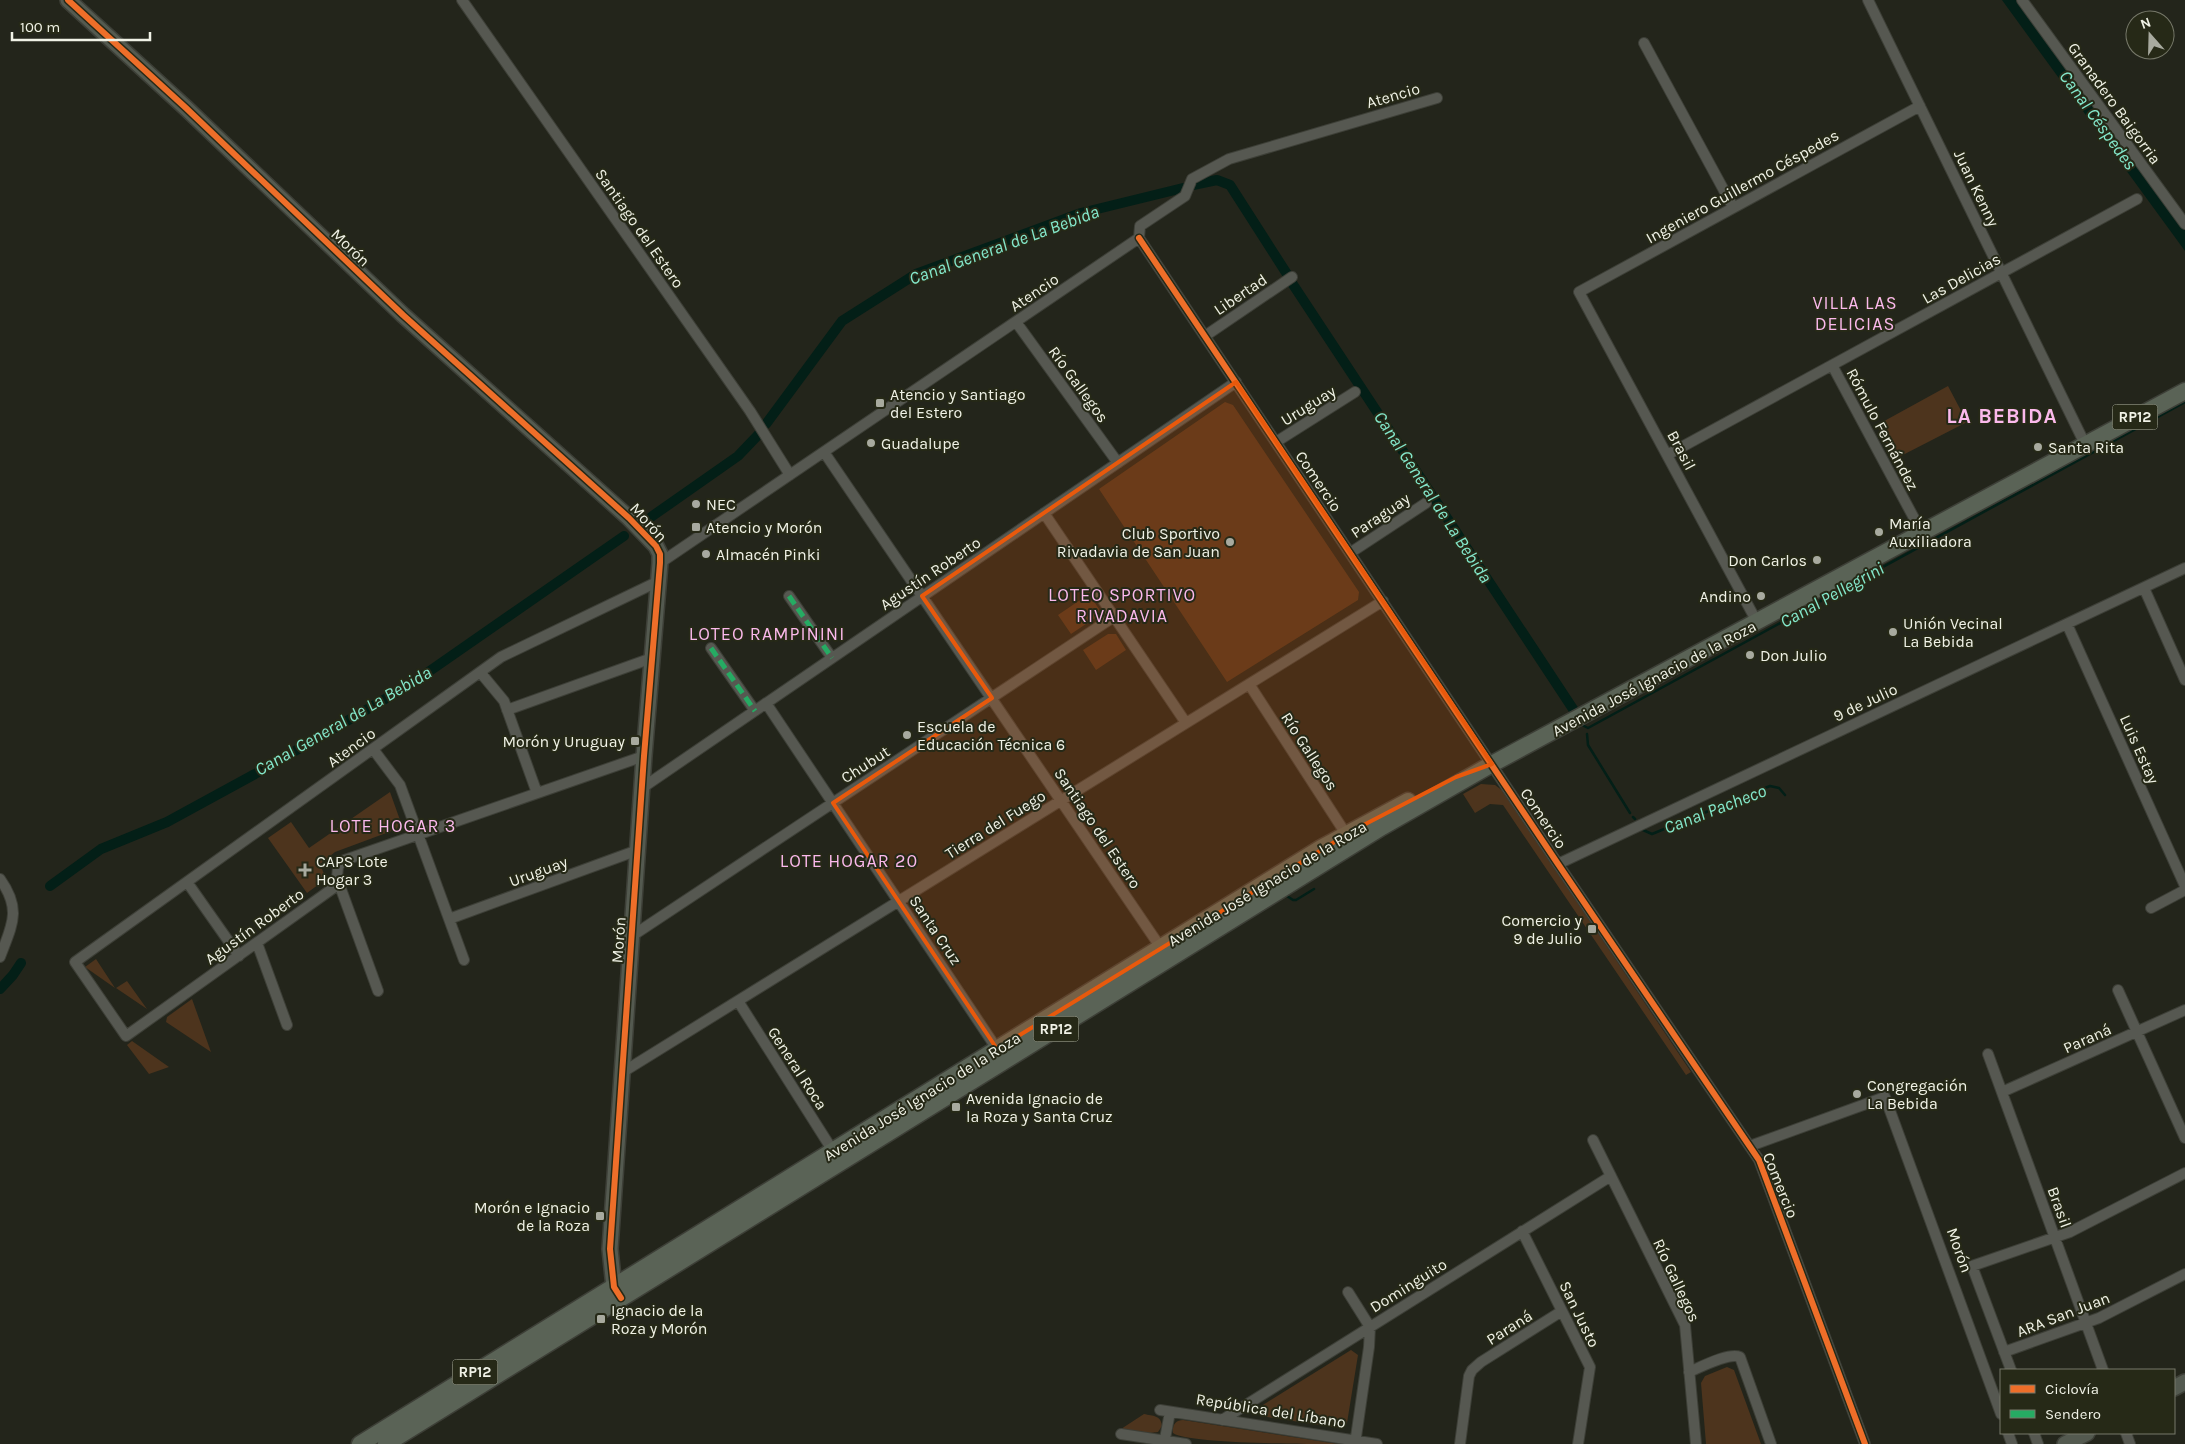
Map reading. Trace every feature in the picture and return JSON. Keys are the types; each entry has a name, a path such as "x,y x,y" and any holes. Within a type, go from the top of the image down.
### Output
{"main road":[{"name":"Avenida José Ignacio de la Roza","path":"360,1444 617,1293 1356,843 1492,764 2185,391"},
{"name":"Avenida José Ignacio de la Roza","path":"386,1444 833,1151 1346,834 1456,777 1492,764"}],"street":[{"name":"Morón","path":"68,0 186,108 403,314 629,518 656,546 660,554 610,1249 617,1293"},
{"name":"Santiago del Estero","path":"462,0 750,411 790,475"},
{"name":"Juan Kenny","path":"1868,0 2086,444"},
{"name":"Granadero Baigorria","path":"2022,0 2185,224"},
{"path":"1644,43 1733,208"},
{"name":"Atencio","path":"660,563 1139,238 1140,226 1185,196 1192,179 1229,159 1437,98"},
{"name":"Ingeniero Guillermo Céspedes","path":"1579,292 1920,106"},
{"name":"Las Delicias","path":"1667,455 2137,199"},
{"name":"Comercio","path":"1139,238 1558,864 1759,1160 1865,1444"},
{"name":"Libertad","path":"1205,336 1292,277"},
{"name":"Brasil","path":"1579,292 1758,622"},
{"name":"Río Gallegos","path":"1016,322 1118,463"},
{"name":"Rómulo Fernández","path":"1832,365 1922,533"},
{"name":"Agustín Roberto","path":"642,788 1236,382"},
{"name":"Uruguay","path":"1276,442 1355,392"},
{"name":"Santiago del Estero","path":"824,452 1161,948"},
{"name":"Paraguay","path":"1350,553 1426,503"},
{"path":"1044,513 1186,723"},
{"name":"9 de Julio","path":"1558,864 2185,568"},
{"name":"Atencio","path":"126,1036 75,962 501,658 659,581"},
{"path":"2144,588 2185,680"},
{"path":"789,596 832,658"},
{"name":"Tierra del Fuego","path":"623,1072 1383,601"},
{"name":"Chubut","path":"632,936 1115,616"},
{"name":"Luis Estay","path":"2068,624 2185,886"},
{"path":"711,648 755,710"},
{"path":"507,710 652,658"},
{"path":"480,672 504,701 537,793"},
{"name":"Río Gallegos","path":"1249,684 1346,834"},
{"name":"Santa Cruz","path":"766,703 997,1049"},
{"path":"374,749 400,785 464,960"},
{"path":"378,992 339,884 337,872 342,862 644,756"},
{"name":"Uruguay","path":"449,919 638,850"},
{"path":"0,879 9,892 13,903 14,920 0,957"},
{"path":"187,882 238,956"},
{"name":"Agustín Roberto","path":"126,1036 339,884"},
{"path":"2151,908 2185,890"},
{"path":"257,943 287,1025"},
{"path":"2118,990 2185,1138"},
{"name":"General Roca","path":"738,1001 833,1151"},
{"name":"Paraná","path":"2002,1092 2185,1010"},
{"name":"Brasil","path":"1988,1054 2104,1369"},
{"name":"Morón","path":"1750,1146 1885,1097 2000,1411"},
{"name":"Río Gallegos","path":"1593,1140 1685,1325 1696,1444"},
{"path":"2055,1237 2070,1232 2185,1172"},
{"name":"Dominguito","path":"1222,1420 1610,1176"},
{"name":"San Justo","path":"1522,1231 1590,1367 1578,1444"},
{"name":"Morón","path":"2011,1369 1972,1266 2055,1237"},
{"name":"ARA San Juan","path":"2004,1352 2099,1318 2185,1274"},
{"path":"1348,1292 1370,1327 1369,1347 1355,1442"},
{"name":"Paraná","path":"1460,1444 1468,1382 1472,1370 1562,1311"},
{"path":"1689,1372 1732,1356 1740,1357 1771,1444"},
{"name":"República del Líbano","path":"1164,1442 1165,1411 1377,1444"},
{"path":"1121,1434 1186,1444"},
{"path":"2065,1444 2085,1434"}],"highlighted area":[{"path":"1236,382 1492,764 1456,777 1354,830 997,1049 833,803 992,698 922,596"}],"shaded area":[{"path":"1948,386 1967,422 1895,459 1877,425"},
{"name":"Club Sportivo Rivadavia de San Juan","path":"1225,402 1233,405 1359,592 1358,600 1227,682 1099,489"},
{"path":"1089,594 1099,609 1098,616 1071,634 1058,615"},
{"path":"1108,634 1116,634 1126,650 1096,670 1083,650"},
{"path":"1481,784 1495,785 1503,791 1691,1072 1686,1075 1503,805 1490,804 1475,813 1463,794"},
{"path":"390,792 400,820 397,829 335,852 320,864 326,879 307,893 268,838 291,822 309,848"},
{"path":"96,959 115,988 85,967"},
{"path":"127,981 147,1009 116,988"},
{"path":"192,999 211,1052 166,1022 167,1017"},
{"path":"132,1041 169,1067 149,1074 127,1045"},
{"path":"1351,1350 1358,1355 1347,1423 1340,1428 1260,1416 1258,1408"},
{"path":"1727,1367 1734,1370 1761,1444 1706,1444 1701,1383 1705,1376"},
{"path":"1144,1414 1160,1420 1162,1426 1158,1432 1150,1433 1121,1429"},
{"path":"1183,1420 1338,1444 1251,1443 1183,1437 1173,1433 1173,1428 1178,1421"}],"water":[{"name":"Canal Céspedes","path":"2002,0 2018,0 2185,228 2185,251"}],"waterway":[{"name":"Canal General de La Bebida","path":"1193,185 1217,180 1230,185 1287,274"},
{"name":"Canal General de La Bebida","path":"766,424 842,321 916,274 1081,213 1183,188"},
{"name":"Canal General de La Bebida","path":"1292,283 1575,712"},
{"name":"Canal Pellegrini","path":"1584,726 1588,728 2185,402"},
{"name":"Canal General de La Bebida","path":"651,517 738,456 759,434"},
{"name":"Canal General de La Bebida","path":"50,886 101,849 167,822 255,774 411,684 624,536"},
{"name":"Canal Pacheco","path":"1587,734 1588,745 1630,813"},
{"name":"Canal Pacheco","path":"1643,830 1652,834 1770,786 1779,788 1785,795"},
{"path":"1287,896 1296,900 1314,889"},
{"name":"Canal General de La Bebida","path":"0,989 21,963"}],"marked path":[{"path":"789,596 832,658"},
{"path":"711,648 755,711"}],"cycle path":[{"path":"68,0 186,108 403,315 629,518 656,546 660,554 610,1249 614,1287 621,1298"},
{"path":"1139,238 1558,864 1759,1160 1865,1444"}],"place":[{"name":"Atencio y Santiago del Estero","path":"880,403"},
{"name":"Guadalupe","path":"871,443"},
{"name":"Santa Rita","path":"2038,447"},
{"name":"NEC","path":"696,504"},
{"name":"Atencio y Morón","path":"696,527"},
{"name":"María Auxiliadora","path":"1879,532"},
{"name":"Club Sportivo Rivadavia de San Juan","path":"1230,542"},
{"name":"Almacén Pinki","path":"706,554"},
{"name":"Don Carlos","path":"1817,560"},
{"name":"Andino","path":"1761,596"},
{"name":"Unión Vecinal La Bebida","path":"1893,632"},
{"name":"Don Julio","path":"1750,655"},
{"name":"Escuela de Educación Técnica 6","path":"907,735"},
{"name":"Morón y Uruguay","path":"635,741"},
{"name":"CAPS Lote Hogar 3","path":"305,870"},
{"name":"Comercio y 9 de Julio","path":"1592,929"},
{"name":"Congregación La Bebida","path":"1857,1094"},
{"name":"Avenida Ignacio de la Roza y Santa Cruz","path":"956,1107"},
{"name":"Morón e Ignacio de la Roza","path":"600,1216"},
{"name":"Ignacio de la Roza y Morón","path":"601,1319"}],"district":[{"name":"VILLA LAS DELICIAS","path":"1855,313"},
{"name":"LA BEBIDA","path":"2002,416"},
{"name":"LOTEO SPORTIVO RIVADAVIA","path":"1122,605"},
{"name":"LOTEO RAMPININI","path":"767,634"},
{"name":"LOTE HOGAR 3","path":"393,826"},
{"name":"LOTE HOGAR 20","path":"849,861"}]}
